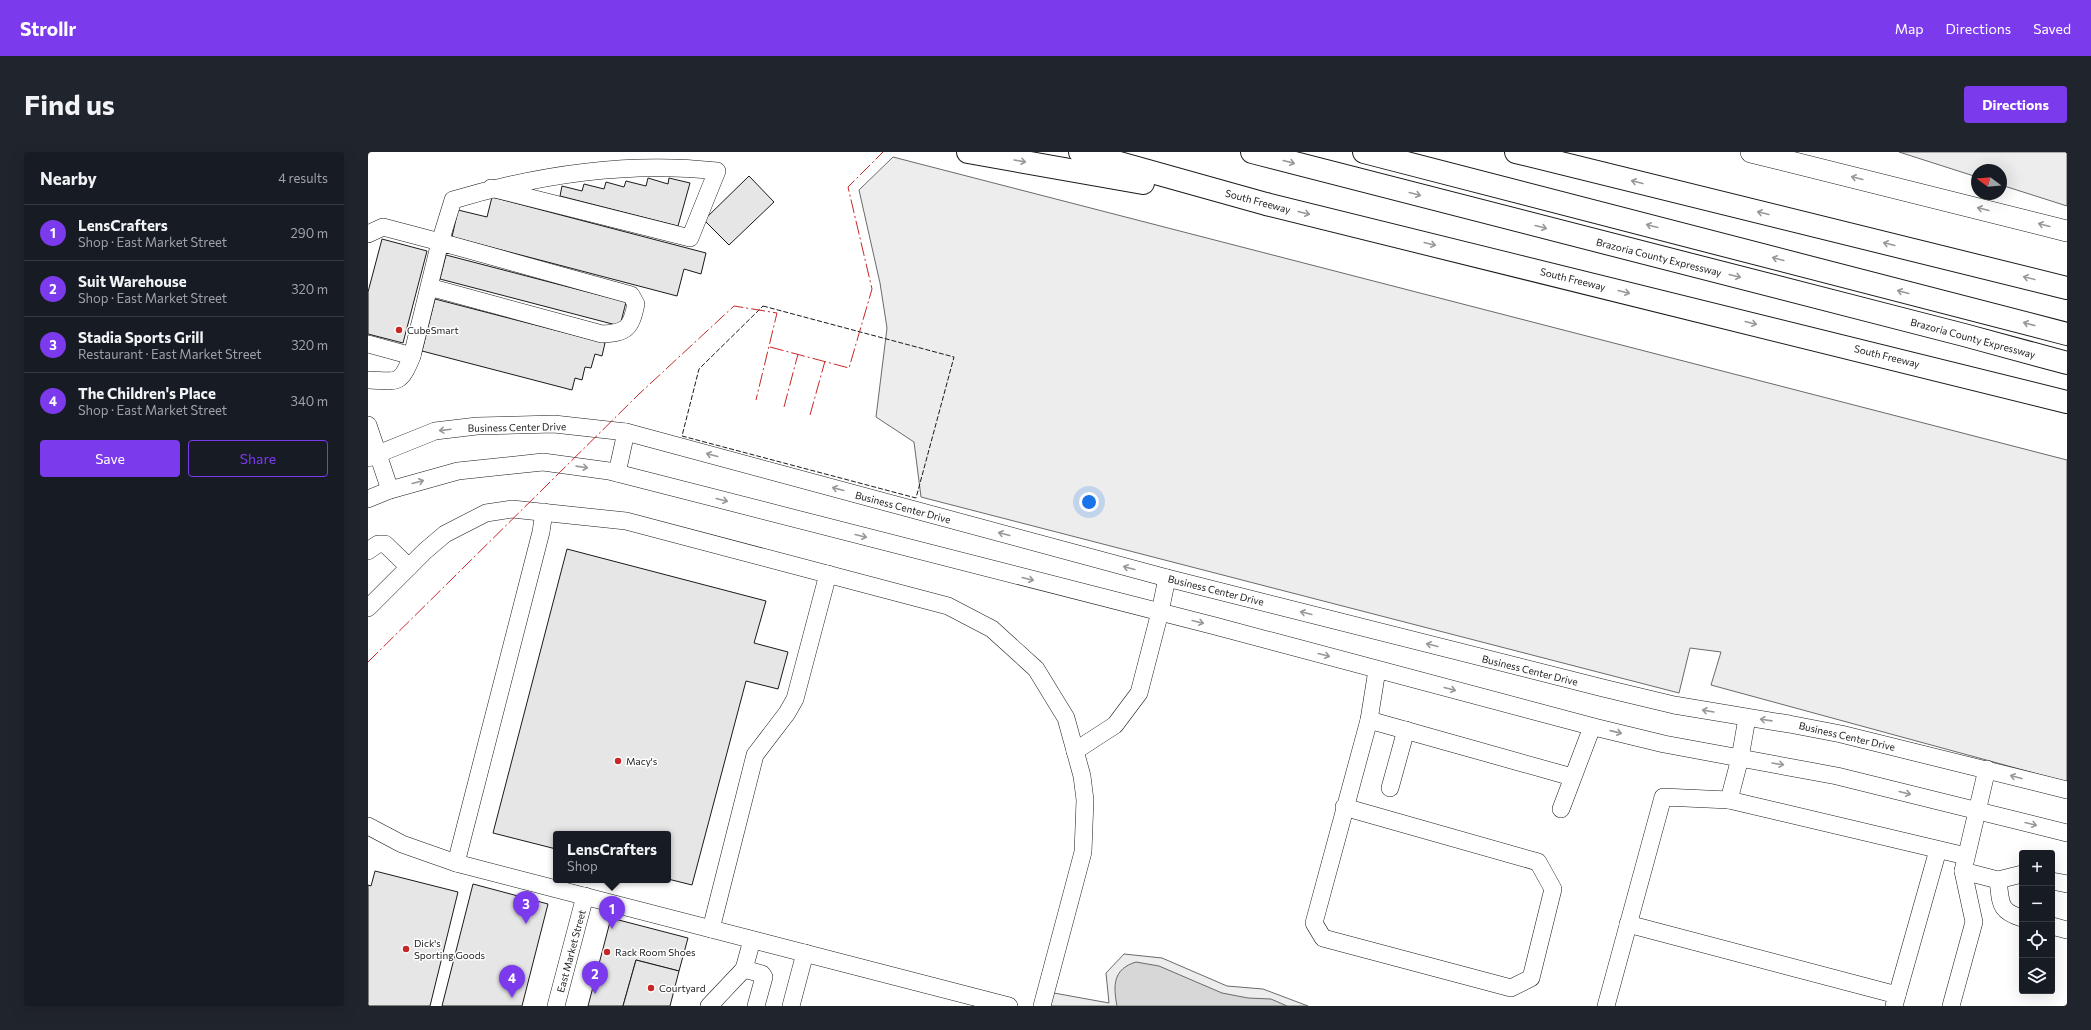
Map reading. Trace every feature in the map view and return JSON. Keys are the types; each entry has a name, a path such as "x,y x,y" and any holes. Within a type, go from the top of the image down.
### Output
{"highway":[{"path":"968,152 1266,204"},
{"name":"South Freeway","path":"1080,152 1266,204 2067,402"},
{"path":"1124,152 1266,204"},
{"name":"Brazoria County Expressway","path":"1252,152 1956,333 2067,363"},
{"path":"1364,152 2067,334"},
{"path":"1516,152 2067,288"}],"main road":[{"path":"1751,152 2067,231"}],"street":[{"path":"368,380 396,381 405,374 412,356 440,242 453,200 492,188 627,168 689,168 717,171 690,238 492,188"},
{"path":"368,235 383,227 630,295 636,304 632,320 627,329 615,334 602,334 429,287"},
{"path":"368,344 412,356"},
{"name":"Business Center Drive","path":"373,456 435,431 477,426 554,424 626,432 1167,578 1603,688 1674,705 1841,734 2067,790"},
{"path":"368,425 373,456 390,490"},
{"path":"617,473 626,432"},
{"path":"368,499 390,490 458,471 543,462 617,473 1160,612 1592,727 1664,744 1837,776 2067,833"},
{"path":"368,608 409,567 446,534 486,513 512,509 626,521 948,606 992,629 1036,669 1066,718 1086,800 1083,852 1042,1006"},
{"path":"456,863 540,540 544,512"},
{"path":"368,551 378,544 385,544 409,567"},
{"path":"711,929 753,761 759,748 787,713 795,699 828,574"},
{"path":"1075,751 1115,725 1138,693 1160,612 1167,578"},
{"path":"1344,807 1538,862 1553,889 1531,978 1511,988 1323,938 1314,923 1344,807 1369,720 1378,670"},
{"path":"1729,800 1740,758 1747,718"},
{"path":"1369,720 1572,777"},
{"path":"1561,809 1592,727"},
{"path":"1390,788 1406,730"},
{"path":"1951,1006 1974,922 1964,864 1987,769"},
{"path":"1606,1006 1663,797 1729,800 1938,850 1998,880 2019,875"},
{"path":"368,826 402,844 456,863 1009,1006"},
{"path":"1628,924 1896,1000 1938,850"},
{"path":"1998,880 2001,905 2009,914 2019,917"},
{"path":"2055,881 2067,884"},
{"name":"East Market Street","path":"556,1006 585,896"},
{"path":"2055,927 2067,930"},
{"path":"709,1006 744,968 752,940"},
{"path":"791,1006 805,953"},
{"path":"744,968 762,974 764,977 756,1006"}],"shaded area":[{"path":"1899,152 2067,152 2067,206 2007,187 2007,164 1971,164 1971,175"},
{"path":"893,157 2067,460 2067,782 1711,685 1721,652 1690,648 1679,693 921,497 914,442 876,417 887,328 880,283 859,190"},
{"path":"1124,954 1162,958 1227,986 1263,989 1308,1006 1050,1006 1054,993 1109,1003 1106,973"},
{"path":"1136,962 1159,966 1222,993 1248,998 1271,999 1287,1006 1117,1006 1115,991 1116,979 1123,969"}],"building":[{"path":"749,176 774,202 729,245 704,220"},
{"path":"648,178 668,184 669,178 690,183 678,226 560,196 562,186 582,191 584,184 604,189 606,182 624,187 626,181 646,186"},
{"path":"492,197 706,253 701,274 684,269 677,296 452,237 458,210 487,217"},
{"path":"382,239 427,251 403,343 368,334 368,292"},
{"path":"446,255 626,302 620,326 440,279"},
{"path":"435,299 605,343 602,356 595,354 591,368 585,367 582,380 575,378 572,390 422,351"},
{"name":"Macy's","path":"567,549 766,601 754,643 788,652 778,689 746,681 692,885 671,880 671,831 553,831 553,848 493,833"},
{"name":"Dick's Sporting Goods","path":"375,871 458,892 430,1006 368,1006 368,885 371,886"},
{"path":"473,884 548,904 522,1006 442,1006"},
{"path":"611,918 688,938 679,971 636,960 623,1006 588,1006"},
{"name":"Courtyard","path":"636,960 679,971 670,1006 623,1006"}],"fence":[{"path":"763,306 954,357 916,498 682,436 699,369 763,306"}],"power":[{"path":"770,347 849,368 872,289 848,187 883,152"},
{"path":"368,662 638,395 734,306 777,313 756,400"},
{"path":"784,407 798,354"},
{"path":"810,415 825,361"}],"place":[{"name":"CubeSmart","path":"399,330"},
{"name":"Macy's","path":"618,761"},
{"name":"Stadia Sports Grill","path":"526,924"},
{"name":"LensCrafters","path":"612,929"},
{"name":"Dick's Sporting Goods","path":"406,949"},
{"name":"Rack Room Shoes","path":"607,952"},
{"name":"Courtyard","path":"651,988"},
{"name":"Suit Warehouse","path":"595,994"},
{"name":"The Children's Place","path":"512,998"}]}
